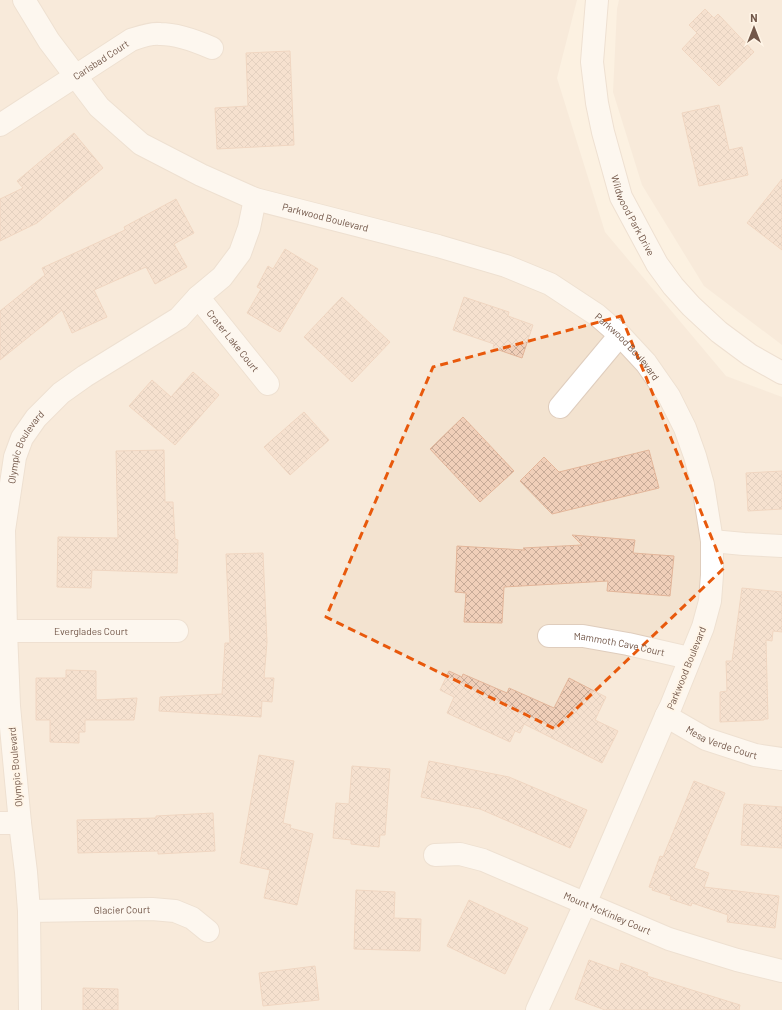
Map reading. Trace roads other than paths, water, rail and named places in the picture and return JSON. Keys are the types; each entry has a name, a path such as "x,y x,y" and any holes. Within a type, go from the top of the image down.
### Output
{"street":[{"name":"Parkwood Boulevard","path":"24,0 49,41 74,76 99,107 141,144 201,175 255,199 438,246 506,266 550,284 597,315 620,335 646,363 669,396 685,428 703,485 712,541 710,601 703,627 671,706 585,904 536,1010"},
{"name":"Wildwood Park Drive","path":"597,0 592,62 603,132 621,197 657,264 677,291 719,332 750,355 782,373"},
{"name":"Carlsbad Court","path":"0,124 132,40 144,36 159,34 191,40 212,48"},
{"name":"Olympic Boulevard","path":"30,1010 29,911 26,872 10,823 9,706 4,530 15,457 22,438 36,418 61,392 179,318 198,297 222,277 240,253 249,228 255,199"},
{"name":"Crater Lake Court","path":"198,297 268,384"},
{"path":"560,407 620,335"},
{"path":"712,541 782,546"},
{"name":"Everglades Court","path":"6,631 177,631"},
{"name":"Mammoth Cave Court","path":"549,636 583,636 628,644 690,658"},
{"name":"Mesa Verde Court","path":"666,716 706,739 755,755 782,759"},
{"name":"Mount McKinley Court","path":"435,855 460,854 483,860 669,939 737,960 782,971"},
{"name":"Glacier Court","path":"29,911 145,909 175,911 192,918 208,931"}]}
